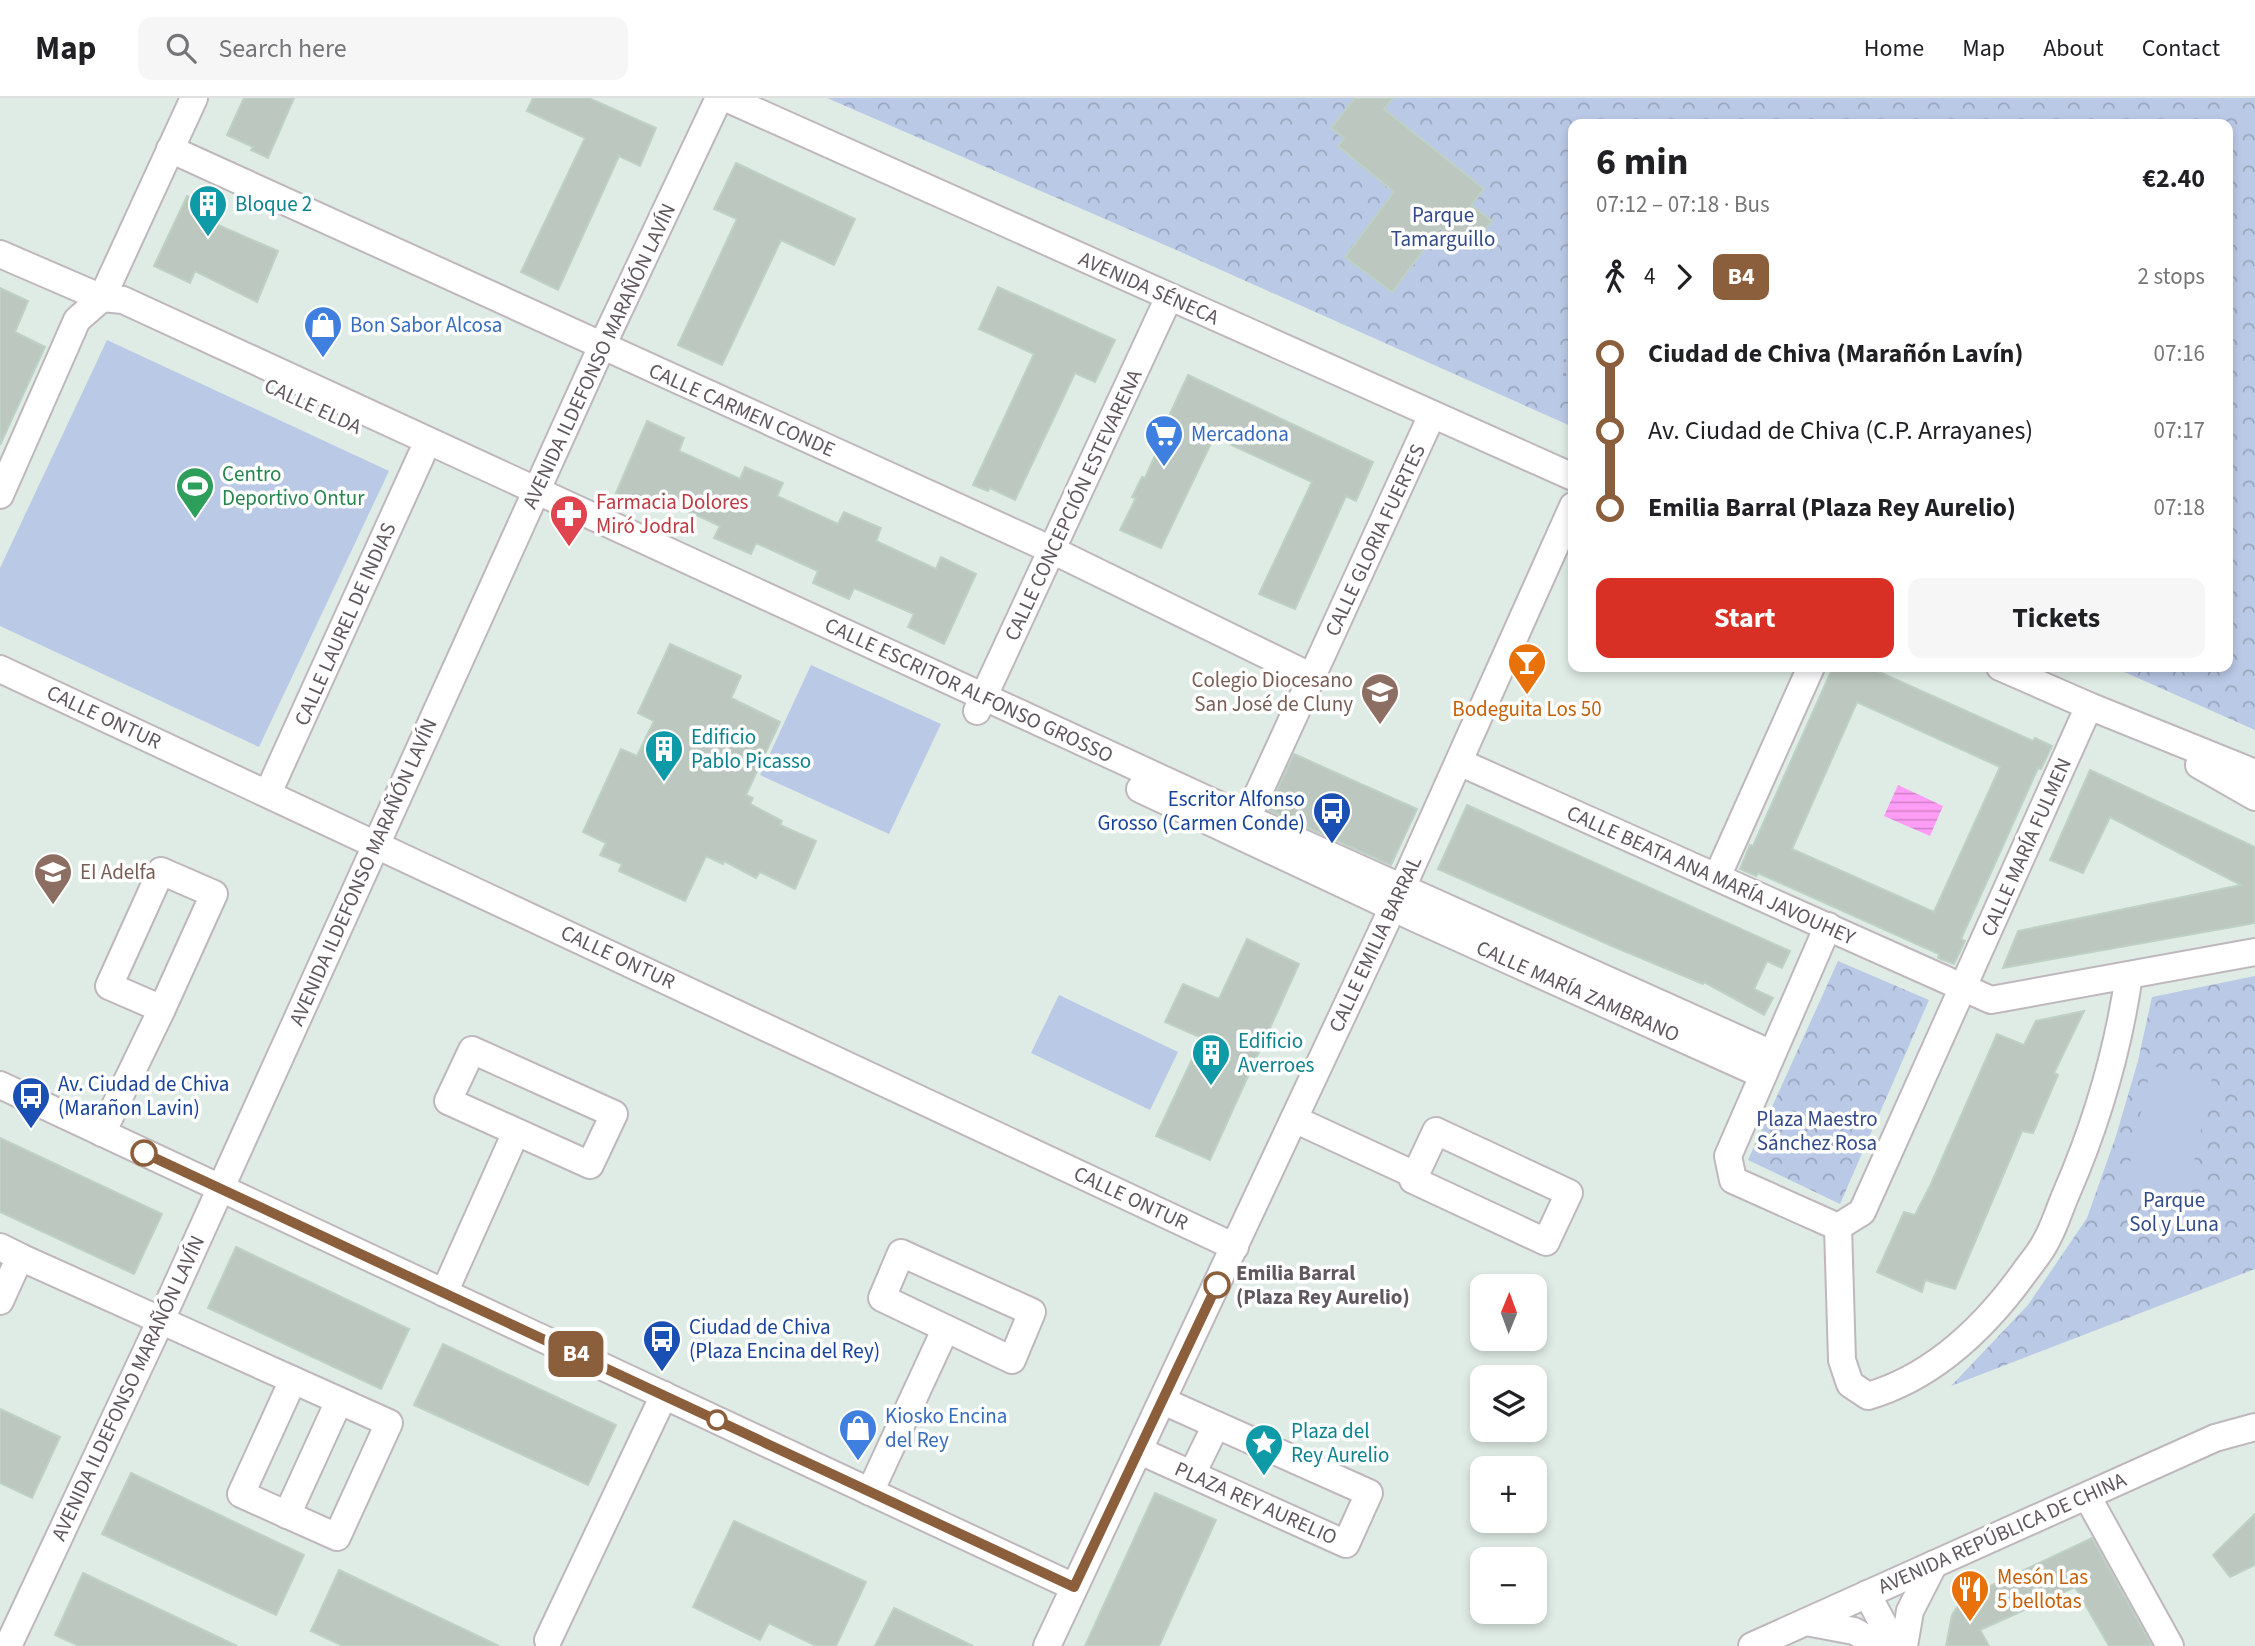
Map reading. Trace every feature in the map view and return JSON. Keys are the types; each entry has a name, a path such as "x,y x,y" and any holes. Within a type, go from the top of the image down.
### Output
{"street":[{"path":"0,495 77,320 102,298 194,98"},
{"name":"AVENIDA ILDEFONSO MARAÑÓN LAVÍN","path":"8,1646 220,1189 602,346 719,98"},
{"name":"AVENIDA SÉNECA","path":"726,98 1568,476"},
{"name":"CALLE CARMEN CONDE","path":"170,149 1052,550 1312,677"},
{"name":"CALLE ELDA","path":"0,254 102,298 124,300 533,499"},
{"name":"CALLE CONCEPCIÓN ESTEVARENA","path":"980,704 1169,297"},
{"name":"CALLE ELDA","path":"102,298 117,315 421,456 533,499"},
{"name":"CALLE GLORIA FUERTES","path":"1247,818 1432,415"},
{"name":"CALLE LAUREL DE INDIAS","path":"268,793 421,456"},
{"name":"CALLE ESCRITOR ALFONSO GROSSO","path":"533,499 1397,898"},
{"name":"CALLE EMILIA BARRAL","path":"1047,1646 1397,898 1568,517"},
{"name":"CALLE ONTUR","path":"0,668 1235,1247"},
{"path":"1717,877 1809,672"},
{"path":"2011,672 2255,773"},
{"name":"CALLE ESCRITOR ALFONSO GROSSO","path":"980,704 1247,818 1397,898"},
{"name":"CALLE MARÍA FULMEN","path":"1964,988 2089,706"},
{"path":"2118,718 2255,797"},
{"name":"CALLE BEATA ANA MARÍA JAVOUHEY","path":"1459,762 1991,1000 2255,952"},
{"path":"102,1133 162,1009 214,894 161,870 109,986 162,1009"},
{"name":"CALLE MARÍA ZAMBRANO","path":"1397,898 1768,1065"},
{"path":"1828,926 1728,1156 1733,1180 1838,1227"},
{"path":"1838,1227 1842,1360 1850,1384 1868,1396 1895,1388 1966,1340 2009,1293 2045,1244 2077,1169 2104,1094 2124,1012 2129,975"},
{"path":"1838,1227 1862,1212 1964,988"},
{"path":"471,1050 614,1114 590,1165 516,1132 448,1101 471,1050"},
{"path":"0,1085 1074,1587"},
{"path":"1294,1119 1415,1175"},
{"path":"1436,1131 1569,1193 1546,1242 1413,1180 1415,1175 1436,1131"},
{"path":"444,1293 516,1132"},
{"path":"0,1301 10,1252 389,1423 337,1537 241,1494 293,1380"},
{"path":"901,1254 1032,1312 1012,1360 945,1330 882,1298 901,1254"},
{"path":"870,1492 945,1330"},
{"path":"548,1640 664,1395"},
{"path":"287,1515 339,1401"},
{"name":"PLAZA REY AURELIO","path":"1140,1451 1346,1544 1369,1493 1163,1401"},
{"path":"1192,1475 1216,1425"},
{"name":"AVENIDA REPÚBLICA DE CHINA","path":"1752,1646 2215,1438 2255,1427"},
{"path":"2087,1496 2170,1646"},
{"path":"1904,1646 1910,1611 1934,1564"},
{"path":"1867,1594 1895,1646"},
{"path":"1806,1622 1854,1630 1881,1646"}],"green space":[{"name":"Parque Tamarguillo","path":"827,98 2255,98 2255,730 2124,672 2233,672 2233,119 1568,119 1568,425"},
{"name":"Centro Deportivo Ontur","path":"107,340 389,471 259,747 0,626 0,568"},
{"path":"1568,351 1568,385 1556,379"},
{"path":"811,665 941,724 889,834 760,775"},
{"name":"Plaza Maestro Sánchez Rosa","path":"1838,961 1929,1000 1840,1204 1748,1160"},
{"name":"Parque Sol y Luna","path":"2255,976 2255,1269 1951,1386 2028,1305 2087,1218 2116,1136 2138,1061 2152,997"},
{"path":"1059,995 1178,1052 1150,1110 1031,1053"},
{"path":"2151,1066 2212,1079 2186,1199 2125,1186"}],"shaded area":[{"path":"1898,785 1943,806 1930,836 1884,816"}],"building":[{"path":"244,98 294,98 268,158 251,150 253,147 227,135"},
{"path":"533,98 589,98 656,128 640,166 619,156 558,290 521,272 585,138 527,111"},
{"path":"1355,98 1393,98 1384,109 1484,189 1471,205 1492,221 1468,250 1440,228 1392,292 1345,257 1394,192 1338,146 1344,138 1331,128"},
{"path":"736,163 855,219 834,265 781,240 722,365 678,345 737,219 714,209"},
{"name":"Bloque 2","path":"187,196 223,212 218,225 278,251 257,302 195,271 190,283 154,266"},
{"path":"998,287 1115,340 1095,382 1075,373 1015,500 990,488 988,491 973,485 1034,354 979,329"},
{"path":"0,288 28,301 15,332 45,347 0,445"},
{"path":"1188,375 1373,462 1356,501 1346,496 1295,609 1259,594 1312,482 1214,437 1161,548 1120,530 1136,498 1132,497 1142,477 1145,478"},
{"path":"647,421 684,438 679,451 740,479 745,467 783,483 777,496 838,524 844,512 881,528 876,541 936,569 941,557 976,574 944,644 908,627 914,614 854,588 849,599 813,583 818,571 756,543 751,554 714,538 720,526 657,497 652,508 616,493"},
{"name":"Edificio Pablo Picasso","path":"670,644 741,676 731,698 780,722 746,795 753,798 750,804 782,821 780,825 816,841 795,889 760,872 756,878 724,861 723,864 706,856 685,901 619,871 622,864 600,855 606,843 583,832 621,749 637,756 654,721 638,713"},
{"path":"1831,672 1879,672 2033,741 2035,738 2052,746 2041,769 2038,768 1961,939 1965,941 1954,964 1938,958 1939,954 1758,873 1756,876 1740,869 1750,845 1753,846","holes":["1857,702 2000,767 1934,912 1792,849"]},
{"path":"1294,754 1417,809 1391,865 1268,810"},
{"path":"2090,770 2255,847 2255,923 2003,968 2018,931 2241,885 2110,817 2083,873 2050,860"},
{"path":"1467,805 1790,951 1782,968 1767,961 1754,989 1773,998 1764,1015 1704,982 1703,984 1612,946 1438,869"},
{"name":"Edificio Averroes","path":"1247,939 1299,964 1210,1160 1156,1136 1202,1038 1165,1022 1183,984 1219,999"},
{"path":"2084,1011 2054,1073 2058,1075 2033,1133 2022,1131 1955,1289 1925,1280 1922,1292 1877,1272 1904,1212 1915,1215 1931,1184 1997,1034 2024,1045 2036,1021"},
{"path":"0,1138 162,1214 134,1274 0,1212"},
{"path":"236,1247 409,1329 381,1389 208,1308"},
{"path":"443,1344 616,1425 588,1485 414,1405"},
{"path":"0,1409 60,1437 32,1498 0,1483"},
{"path":"131,1473 304,1555 276,1615 102,1534"},
{"path":"1155,1493 1216,1520 1159,1646 1085,1646"},
{"path":"2255,1514 2255,1565 2230,1577 2213,1555"},
{"path":"734,1521 866,1582 836,1646 816,1646 769,1623 760,1640 693,1607"},
{"path":"2092,1538 2152,1646 2109,1646 2075,1587 1980,1630 1989,1646 1946,1646 1952,1615 1960,1603 1973,1594"},
{"path":"339,1570 499,1646 343,1646 311,1631"},
{"path":"83,1573 237,1646 79,1646 55,1635"},
{"path":"894,1608 973,1646 875,1646"}],"bus line":[{"name":"B4","path":"144,1153 1074,1587 1217,1285"}],"place":[{"name":"Bloque 2","path":"208,238"},
{"name":"Bon Sabor Alcosa","path":"323,359"},
{"name":"Mercadona","path":"1164,468"},
{"name":"Centro Deportivo Ontur","path":"195,520"},
{"name":"Farmacia Dolores Miró Jodral","path":"569,548"},
{"name":"Bodeguita Los 50","path":"1527,696"},
{"name":"Colegio Diocesano San José de Cluny","path":"1380,726"},
{"name":"Edificio Pablo Picasso","path":"664,783"},
{"name":"Escritor Alfonso Grosso (Carmen Conde)","path":"1332,845"},
{"name":"EI Adelfa","path":"53,906"},
{"name":"Edificio Averroes","path":"1211,1087"},
{"name":"Av. Ciudad de Chiva (Marañon Lavin)","path":"31,1130"},
{"name":"Emilia Barral (Plaza Rey Aurelio)","path":"1217,1285"},
{"name":"Ciudad de Chiva (Plaza Encina del Rey)","path":"662,1373"},
{"name":"Kiosko Encina del Rey","path":"858,1462"},
{"name":"Plaza del Rey Aurelio","path":"1264,1477"},
{"name":"Mesón Las 5 bellotas","path":"1970,1623"}]}
